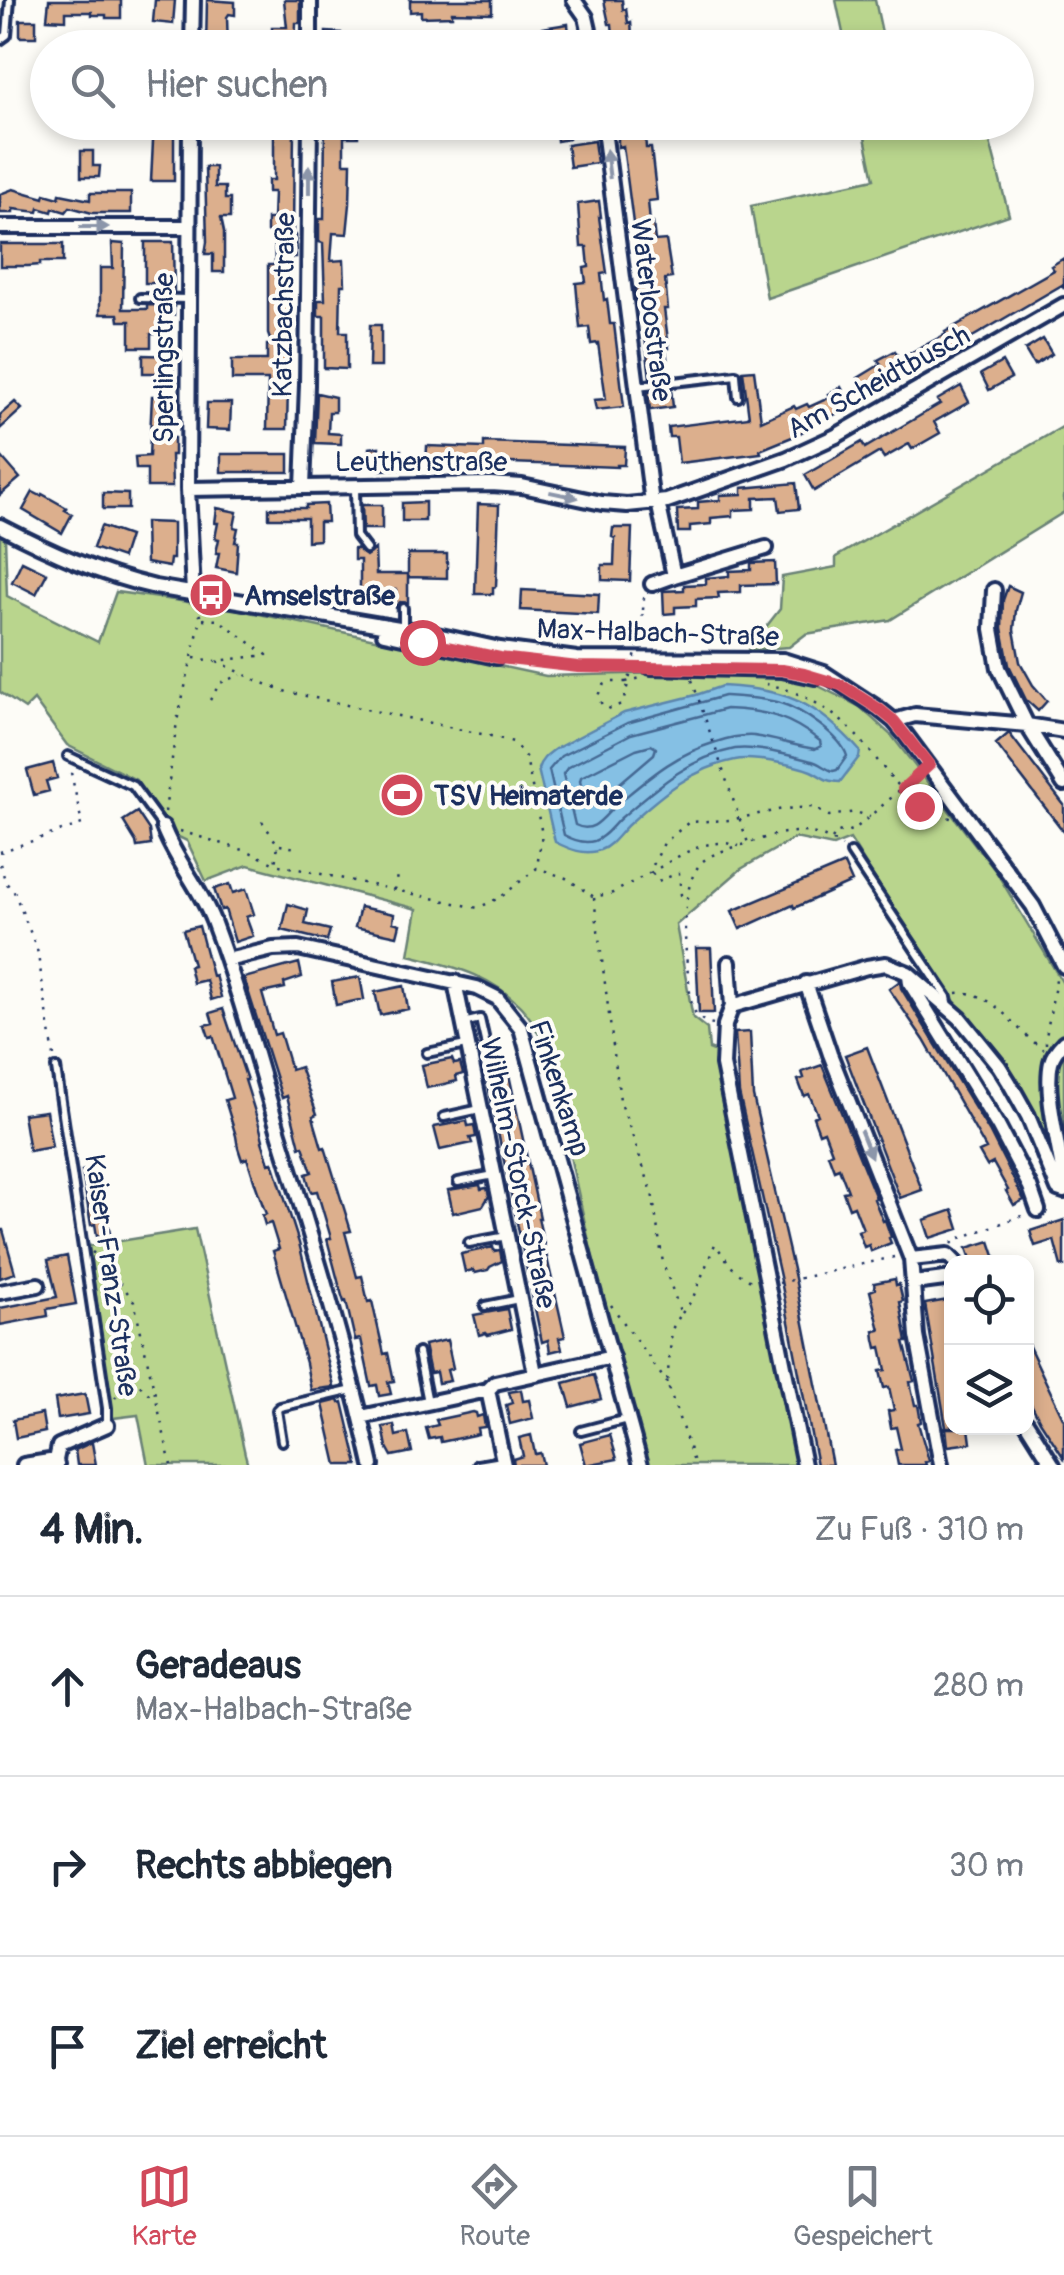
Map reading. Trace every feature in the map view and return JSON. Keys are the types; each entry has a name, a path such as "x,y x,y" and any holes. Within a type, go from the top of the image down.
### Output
{"street":[{"path":"192,30 193,0"},
{"path":"310,0 310,30"},
{"path":"574,0 591,30"},
{"name":"Sperlingstraße","path":"190,140 188,489 193,593"},
{"name":"Katzbachstraße","path":"303,487 310,140"},
{"name":"Waterloostraße","path":"605,140 636,386 655,503 674,576"},
{"path":"0,227 188,228"},
{"name":"Am Scheidtbusch","path":"655,503 786,459 822,442 1064,305"},
{"name":"Leuthenstraße","path":"188,489 491,484 522,486 602,504 655,503"},
{"name":"Max-Halbach-Straße","path":"0,526 52,553 116,578 500,649 577,659 783,660 824,673 894,721 1033,906 1062,962"},
{"path":"652,584 766,548"},
{"path":"994,590 993,648 998,668 1064,784"},
{"name":"Max-Halbach-Straße","path":"290,610 500,658 578,667 782,670 841,685"},
{"path":"894,721 915,715 1064,731"},
{"path":"162,826 170,848 205,900 227,960 311,1236 372,1465"},
{"name":"Finkenkamp","path":"227,960 298,948 454,982 497,998 521,1028 641,1465"},
{"path":"730,963 732,1006 725,1025 723,1065 804,1465"},
{"path":"732,1006 866,967 886,964 908,973 948,1002 999,1066 1028,1116 1052,1178 1058,1189 1064,1191"},
{"path":"908,973 910,983 998,1126 1038,1210"},
{"name":"Wilhelm-Storck-Straße","path":"454,982 535,1373"},
{"path":"806,984 911,1256 918,1336 940,1465"},
{"path":"1059,1048 1050,1063 1051,1098 1064,1182"},
{"path":"911,1256 944,1258"},
{"path":"914,1284 944,1279"},
{"path":"0,1292 38,1285"},
{"path":"361,1417 488,1390 495,1383 612,1357"},
{"path":"488,1390 504,1463"},
{"name":"Kaiser-Franz-Straße","path":"57,1462 59,1446 107,1425"},
{"path":"1034,1435 1053,1465"},
{"path":"24,1465 57,1462"}],"lane":[{"path":"0,40 7,35 10,0"},
{"path":"140,298 188,300"},
{"path":"636,386 736,375 738,397"},
{"path":"355,486 356,536 366,549"},
{"path":"402,629 403,608"},
{"path":"68,756 133,786 162,826"},
{"path":"851,853 948,1002"},
{"path":"462,1023 480,1019 487,1050"},
{"path":"426,1054 466,1045"},
{"name":"Kaiser-Franz-Straße","path":"56,1068 107,1425"},
{"path":"444,1117 482,1109"},
{"path":"458,1182 496,1175"},
{"path":"470,1243 508,1236"},
{"path":"485,1306 521,1299"},
{"path":"418,1353 428,1404"},
{"path":"282,1441 280,1407 354,1390"},
{"path":"581,1431 628,1419"},
{"path":"478,1465 504,1463"}],"path":[{"path":"638,676 631,681 626,682 610,682 605,684 599,691 599,701 612,709 625,699 627,689 630,679 634,660 640,638 643,610"},
{"path":"192,658 216,662 287,692 513,742 526,758 542,828 537,868 494,902 478,908 275,864 250,852 162,826 177,721 201,620 219,620 267,655 216,662"},
{"path":"210,700 220,682 243,675"},
{"path":"764,684 802,695 837,718 926,810 970,822"},
{"path":"696,685 748,844"},
{"path":"0,852 82,824 68,756"},
{"path":"832,840 838,832 850,832 870,817 929,765"},
{"path":"650,873 664,842 689,822 812,807 829,816 856,812 870,817"},
{"path":"262,821 278,845 275,864"},
{"path":"705,1022 692,1004 684,934 688,898 701,863 724,851 788,831 832,840 851,853"},
{"path":"537,868 566,878 594,897 612,893 694,848 726,842 740,847"},
{"path":"278,845 296,848"},
{"path":"0,864 37,949 56,1068"},
{"path":"394,891 398,870"},
{"path":"650,873 658,881 679,873 681,894 688,898"},
{"path":"594,897 620,1100 652,1192 664,1263 681,1314"},
{"path":"1059,1048 1047,1046 1046,1037 1062,962"},
{"path":"948,1002 968,992 978,994 1030,1040 1059,1048"},
{"path":"953,1255 955,1240 1038,1210"},
{"path":"667,1384 672,1329 692,1300 715,1244 735,1271 755,1284 768,1285 911,1256"},
{"path":"83,1248 100,1258 134,1301 171,1465"},
{"path":"593,1286 625,1322 667,1384 694,1465"},
{"path":"107,1408 128,1375 155,1400"}],"green space":[{"path":"836,0 875,0 881,30 842,30"},
{"path":"866,140 989,140 1009,215 767,298 751,206 874,179"},
{"path":"1064,426 1064,512 890,620 806,634 789,647 748,650 780,609 782,577 836,567 836,557"},
{"path":"0,535 5,537 7,596 98,642 116,592 231,608 546,676 787,670 860,707 892,736 997,873 1064,985 1064,1182 1006,1062 934,973 850,839 833,846 795,838 741,869 676,925 693,1018 707,1029 709,1049 719,1053 784,1402 802,1465 649,1465 603,1304 546,1049 530,1018 515,1001 488,982 458,968 409,955 417,909 248,865 206,881 187,841 160,828 136,780 67,745 34,700 25,709 0,692"},
{"path":"195,1229 248,1465 148,1465 138,1415 113,1418 89,1246"}],"water":[{"path":"722,686 783,695 815,710 860,751 859,757 840,782 773,762 742,759 719,764 665,793 604,848 583,852 555,842 538,769 547,755 624,713"}],"building":[{"path":"49,0 121,0 121,18 66,12 66,20 47,19"},
{"path":"155,0 175,0 173,24 153,22"},
{"path":"207,0 235,2 235,15 227,17 227,30 206,30"},
{"path":"284,0 300,0 300,23 296,23 296,30 272,30 287,27"},
{"path":"410,0 492,0 492,13 452,12 452,16 421,17 421,11 410,12"},
{"path":"604,0 622,0 632,30 613,30"},
{"path":"20,20 36,20 36,30 30,30 30,37 20,37"},
{"path":"568,24 569,30 542,30"},
{"path":"153,140 174,140 174,181 151,181"},
{"path":"274,140 294,140 296,257 291,257 287,429 267,429 268,380 232,380 232,360 267,360 267,345 272,345 268,334 268,265 275,265 274,232 267,232 267,219 273,219 274,192 268,192 268,180 274,180"},
{"path":"325,140 344,140 344,163 351,163 347,234 333,233 331,261 344,260 340,332 347,332 347,369 324,368 324,316 318,316 318,300 325,300 323,243 319,242 319,219 324,219"},
{"path":"618,140 645,140 646,148 651,148 657,200 648,201 650,223 655,241 666,240 672,278 665,279 668,309 664,309 669,376 650,378 641,304 637,304 635,288 646,287 640,231 634,231 623,146 618,147"},
{"path":"594,141 597,163 570,167 567,145"},
{"path":"81,151 93,151 93,166 100,166 99,177 81,177"},
{"path":"205,167 215,167 215,187 225,187 225,199 230,199 230,218 221,218 224,272 213,272 213,254 205,254"},
{"path":"13,189 44,198 45,194 59,198 60,194 90,200 90,193 131,193 131,213 92,213 70,207 66,212 39,208 38,212 13,209 13,213 0,213 0,194"},
{"path":"599,201 607,273 601,274 604,300 607,299 610,324 614,324 624,407 596,410 594,400 606,399 598,343 591,344 589,327 580,328 576,283 586,282 584,268 589,267 587,247 581,247 578,204"},
{"path":"145,242 173,242 174,292 156,291 156,283 145,283"},
{"path":"112,243 124,244 123,309 174,306 174,315 165,315 165,334 151,334 151,347 130,347 130,321 119,321 118,314 100,314 100,268 113,268"},
{"path":"0,244 63,244 63,262 0,266"},
{"path":"1064,258 1064,289 1062,285 919,368 916,362 866,397 858,378 881,364 878,360 895,351 899,359 946,334 1054,270 1051,266"},
{"path":"370,325 381,325 381,367 369,367"},
{"path":"1043,339 1052,354 1034,365 1025,350"},
{"path":"143,355 173,356 173,373 143,373"},
{"path":"1002,362 1011,378 989,390 981,374"},
{"path":"754,370 761,421 794,406 809,407 831,397 829,394 841,387 851,406 760,450 761,453 679,463 676,437 669,437 668,427 749,417 743,371"},
{"path":"961,386 969,402 934,422 940,433 912,449 909,444 884,458 880,452 814,491 805,475 862,442 865,448 940,404 937,400"},
{"path":"671,389 673,407 650,410 648,392"},
{"path":"317,393 335,397 335,412 329,412 328,433 341,434 341,444 315,443"},
{"path":"152,396 173,397 172,487 147,487 147,469 136,469 135,457 149,456"},
{"path":"15,402 22,409 0,429 0,415"},
{"path":"207,403 231,403 230,430 206,429"},
{"path":"484,442 625,447 624,465 483,462 483,469 426,467 427,446 484,448"},
{"path":"379,447 379,451 401,450 401,469 380,470 380,459 369,460 369,448"},
{"path":"221,454 289,454 289,472 221,472"},
{"path":"0,455 20,478 0,495"},
{"path":"796,483 799,509 780,511 778,497 754,498 754,509 733,510 733,516 711,518 711,524 690,526 690,532 678,532 677,510 698,509 698,502 742,494 742,488"},
{"path":"33,492 72,514 62,533 23,510"},
{"path":"103,493 128,494 128,509 103,509"},
{"path":"425,502 425,521 402,521 402,503"},
{"path":"326,504 327,522 319,522 319,540 307,541 307,518 269,518 269,508"},
{"path":"478,504 499,505 493,594 475,594"},
{"path":"362,505 382,505 382,529 363,529"},
{"path":"217,508 237,512 236,572 216,568"},
{"path":"145,522 173,523 173,559 169,567 146,563"},
{"path":"101,526 129,536 122,558 93,548"},
{"path":"613,528 632,528 630,581 602,580 602,565 614,565"},
{"path":"354,549 366,556 375,549 376,574 408,574 408,603 400,602 396,608 396,590 360,590 360,560 354,560"},
{"path":"408,554 447,554 447,578 408,577"},
{"path":"22,561 47,573 36,594 12,582"},
{"path":"775,562 776,584 741,585 741,592 696,599 696,606 675,607 675,613 664,614 663,591 706,584 706,578 729,576 729,571 751,570 751,563"},
{"path":"1008,586 1021,592 1014,630 1020,662 1047,701 1038,711 1026,700 1009,665 1002,628"},
{"path":"522,590 599,594 598,614 521,610"},
{"path":"1009,733 1064,805 1064,832 996,744"},
{"path":"53,763 57,778 46,781 49,791 34,795 27,770"},
{"path":"137,812 149,830 151,845 137,847 123,821"},
{"path":"844,864 852,882 740,929 732,911"},
{"path":"230,884 233,893 246,889 254,914 246,917 253,936 235,942 214,889"},
{"path":"288,904 308,910 305,924 330,930 327,941 282,930"},
{"path":"360,907 394,914 393,922 400,924 397,936 355,927"},
{"path":"199,926 221,997 211,1000 206,980 193,983 189,966 193,965 183,930"},
{"path":"696,948 711,948 714,1013 699,1013"},
{"path":"299,963 302,977 284,983 285,988 262,993 274,1035 280,1033 291,1070 300,1067 317,1114 313,1116 315,1124 351,1231 345,1232 357,1277 362,1276 384,1354 388,1353 394,1381 388,1382 391,1394 379,1396 377,1385 371,1386 361,1339 355,1340 342,1296 317,1191 311,1192 306,1174 312,1172 303,1146 300,1147 287,1096 282,1098 244,978"},
{"path":"360,977 364,999 336,1005 332,982"},
{"path":"900,981 989,1131 1024,1200 1014,1205 993,1163 987,1166 979,1152 986,1149 924,1040 889,989"},
{"path":"404,986 408,1009 380,1015 375,992"},
{"path":"223,1009 269,1163 273,1162 299,1243 334,1387 311,1390 273,1251 279,1249 271,1223 265,1225 262,1215 266,1214 247,1158 242,1160 238,1148 225,1100 232,1098 213,1036 209,1037 205,1025 213,1023 210,1013"},
{"path":"750,1032 753,1096 832,1465 817,1465 739,1093 735,1033"},
{"path":"867,1047 922,1190 900,1198 845,1055"},
{"path":"452,1059 454,1064 460,1063 463,1074 456,1076 457,1081 427,1088 422,1065"},
{"path":"500,1060 503,1072 508,1070 565,1337 559,1338 562,1349 550,1352 548,1340 542,1342 486,1075 491,1074 489,1063"},
{"path":"822,1065 891,1237 891,1243 871,1251 869,1245 864,1247 858,1231 863,1229 854,1206 849,1208 843,1192 848,1191 839,1168 834,1170 824,1131 819,1133 813,1117 818,1115 798,1080 804,1078 802,1072"},
{"path":"46,1111 52,1147 29,1151 23,1114"},
{"path":"467,1121 468,1126 474,1125 476,1137 470,1138 472,1143 440,1150 434,1127"},
{"path":"91,1169 95,1194 100,1193 110,1234 97,1236 95,1224 91,1225 82,1171"},
{"path":"480,1185 481,1189 487,1188 489,1196 483,1206 453,1213 448,1190"},
{"path":"953,1210 959,1229 930,1238 924,1220"},
{"path":"1064,1220 1061,1266 1054,1240 1035,1246 1030,1231"},
{"path":"0,1230 15,1273 0,1278"},
{"path":"990,1241 995,1255 970,1255 967,1248"},
{"path":"493,1247 494,1251 500,1250 502,1261 488,1270 465,1272 461,1254"},
{"path":"67,1256 76,1304 47,1309 48,1316 0,1325 0,1308 57,1297 48,1260"},
{"path":"895,1279 903,1301 900,1302 904,1342 929,1461 926,1465 898,1465 895,1450 901,1449 888,1411 894,1410 889,1387 884,1388 880,1371 886,1370 875,1339 874,1331 880,1330 870,1291 875,1289 874,1283"},
{"path":"944,1301 944,1415 925,1304"},
{"path":"507,1309 511,1329 479,1335 474,1315"},
{"path":"447,1340 453,1368 447,1370 450,1381 438,1383 436,1372 430,1373 424,1345"},
{"path":"1034,1357 1064,1420 1064,1458 1034,1409"},
{"path":"594,1375 601,1399 571,1407 564,1383"},
{"path":"521,1390 523,1401 529,1400 533,1418 510,1424 506,1405 512,1403 509,1392"},
{"path":"85,1394 89,1414 58,1419 55,1399"},
{"path":"343,1402 358,1465 337,1465 323,1404"},
{"path":"473,1412 477,1417 483,1415 485,1427 477,1428 478,1434 441,1442 440,1437 429,1439 426,1428 438,1425 436,1420"},
{"path":"42,1414 45,1432 16,1438 13,1420"},
{"path":"394,1425 396,1436 408,1433 412,1452 392,1456 383,1427"},
{"path":"531,1435 535,1454 540,1453 543,1465 514,1465 513,1459 523,1456 519,1438"},
{"path":"610,1435 617,1459 586,1465 580,1443"},
{"path":"947,1435 970,1435 971,1443 948,1446"},
{"path":"90,1443 96,1465 77,1465 75,1450"}],"place":[{"name":"Amselstraße","path":"211,595"},
{"name":"TSV Heimaterde","path":"402,795"}],"route":[{"path":"422,642 500,658 578,667 782,670 841,685 894,721 929,765 903,789 919,806"}]}
